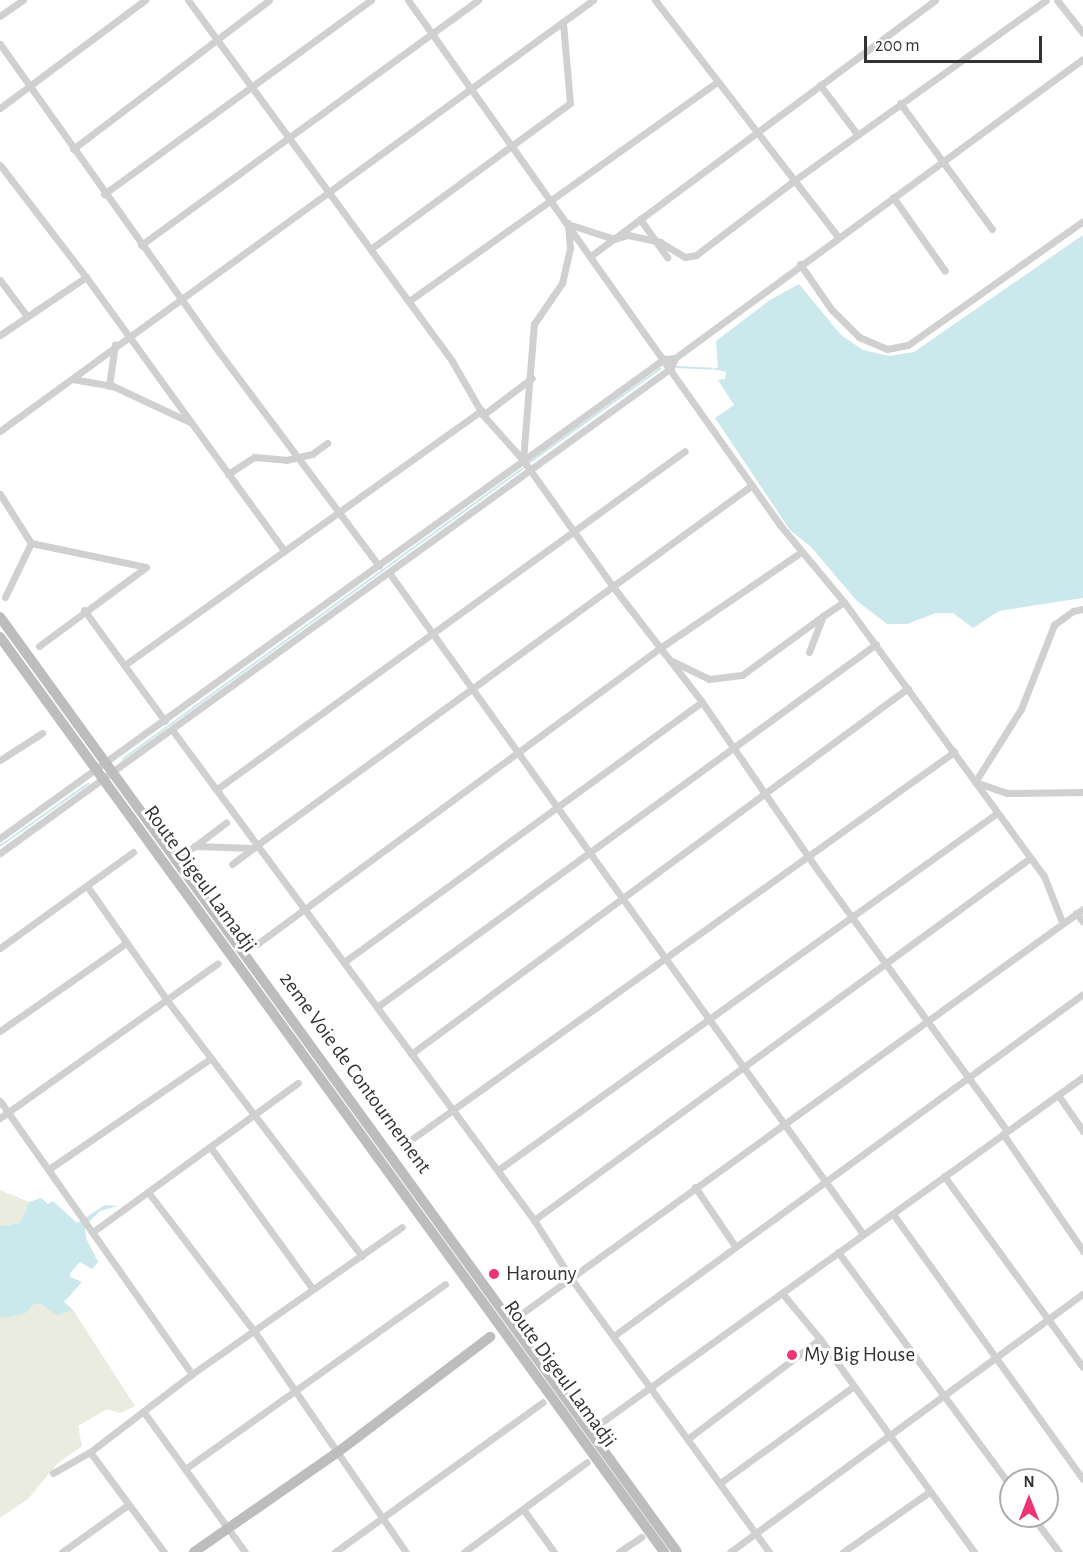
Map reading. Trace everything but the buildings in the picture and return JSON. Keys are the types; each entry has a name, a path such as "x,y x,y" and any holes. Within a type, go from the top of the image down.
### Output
{"main road":[{"name":"2eme Voie de Contournement","path":"0,617 678,1552"},
{"name":"Route Digeul Lamadji","path":"0,637 664,1552"},
{"path":"194,1552 338,1452 490,1337"}],"street":[{"path":"0,16 23,0"},
{"path":"0,108 145,0"},
{"path":"188,0 330,189 409,301 482,412 527,466 614,588 702,702 807,854 968,1075 1083,1251"},
{"path":"104,194 371,0"},
{"path":"408,0 553,199 752,485 801,552 876,644 1046,879 1062,922"},
{"path":"141,244 478,0"},
{"path":"0,431 72,379 115,344 183,299 330,189 593,0"},
{"path":"655,0 718,81 754,133 838,237"},
{"path":"592,255 935,0"},
{"path":"569,223 614,239 628,235 656,241 685,257 696,255 857,134 1046,0"},
{"path":"1057,0 1083,33"},
{"path":"73,149 264,2"},
{"path":"372,248 570,103 563,23"},
{"path":"0,44 104,194 183,299 296,458 380,566"},
{"path":"0,854 100,775 106,763 380,566 671,368 675,358 800,264 1083,59"},
{"path":"409,301 718,81"},
{"path":"820,85 857,134"},
{"path":"900,103 992,229"},
{"path":"0,165 86,277 284,551"},
{"path":"893,197 945,271"},
{"path":"640,219 667,257"},
{"path":"800,264 831,309 858,337 887,349 908,345 1083,221"},
{"path":"527,466 534,324 562,283 570,248 569,223"},
{"path":"0,335 86,277"},
{"path":"0,280 27,316"},
{"path":"109,386 115,344"},
{"path":"0,838 100,775 113,773 173,731 390,574 664,359 675,358"},
{"path":"126,664 337,513 532,378"},
{"path":"72,379 109,386 190,422"},
{"path":"228,474 254,457 296,458 327,443"},
{"path":"217,789 435,634 685,451"},
{"path":"232,864 614,588 752,485"},
{"path":"0,494 31,543 146,567 84,610 39,646"},
{"path":"6,597 31,543"},
{"path":"257,944 660,648 801,552"},
{"path":"390,574 864,1234"},
{"path":"669,659 709,679 742,675 844,602"},
{"path":"975,783 1021,709 1054,625 1073,611 1083,609"},
{"path":"84,610 126,664 165,721"},
{"path":"809,652 823,616"},
{"path":"376,1007 876,644"},
{"path":"411,1054 622,897 767,795 908,688"},
{"path":"344,962 702,702"},
{"path":"173,731 217,789 255,847 304,908 498,1170 534,1220 570,1277 690,1437 769,1552"},
{"path":"0,760 42,732"},
{"path":"405,1144 807,854 954,752"},
{"path":"975,783 1007,793 1083,792"},
{"path":"498,1170 997,813"},
{"path":"184,854 226,823"},
{"path":"195,846 255,847"},
{"path":"0,948 133,852"},
{"path":"534,1220 1030,858"},
{"path":"87,886 166,999 362,1256"},
{"path":"520,1314 1062,922 1080,911 1083,922"},
{"path":"0,1031 126,943"},
{"path":"0,1118 218,963"},
{"path":"615,1335 968,1075 1083,994"},
{"path":"49,1169 211,1058"},
{"path":"595,1427 1083,1077"},
{"path":"94,1231 298,1083"},
{"path":"1058,1095 1083,1131"},
{"path":"0,1101 94,1231 192,1374"},
{"path":"211,1148 312,1288"},
{"path":"944,1176 1083,1367"},
{"path":"695,1187 735,1246"},
{"path":"148,1192 254,1331 406,1552"},
{"path":"893,1214 1083,1479"},
{"path":"54,1473 90,1452 192,1374 402,1227"},
{"path":"838,1252 999,1471"},
{"path":"185,1469 294,1389 445,1284"},
{"path":"782,1293 820,1339 892,1437 928,1493 971,1549 961,1552"},
{"path":"730,1552 892,1437 944,1395 997,1359 1083,1294"},
{"path":"690,1437 820,1339"},
{"path":"720,1483 854,1386"},
{"path":"335,1552 543,1402"},
{"path":"143,1411 245,1552"},
{"path":"90,1452 164,1552"},
{"path":"464,1552 587,1462"},
{"path":"843,1552 928,1493"},
{"path":"62,1552 128,1505"},
{"path":"524,1509 554,1552"},
{"path":"1041,1528 1059,1552"},
{"path":"619,1552 641,1537"}],"shaded area":[{"path":"0,1190 29,1202 20,1223 0,1226"},
{"path":"41,1303 50,1308 73,1310 135,1406 121,1413 107,1409 78,1426 82,1446 57,1464 28,1499 0,1518 0,1316 26,1313 33,1304"}],"water":[{"path":"1083,235 1083,598 999,611 973,628 953,613 936,613 907,624 887,624 857,601 811,547 790,530 715,418 734,405 718,380 725,379 726,372 718,370 716,341 770,300 799,284 841,335 863,350 889,356 914,352"},
{"path":"41,1198 48,1204 53,1201 77,1223 105,1205 118,1206 100,1211 85,1226 86,1238 98,1262 92,1269 80,1262 70,1273 70,1277 82,1282 64,1302 73,1310 57,1315 41,1304 34,1304 26,1313 5,1318 0,1316 0,1226 20,1223 29,1202"}],"waterway":[{"path":"677,367 712,369"},
{"path":"529,463 660,369"},
{"path":"123,759 526,466"},
{"path":"0,846 88,784"}],"place":[{"name":"Harouny","path":"494,1274"},
{"name":"My Big House","path":"792,1355"}]}
